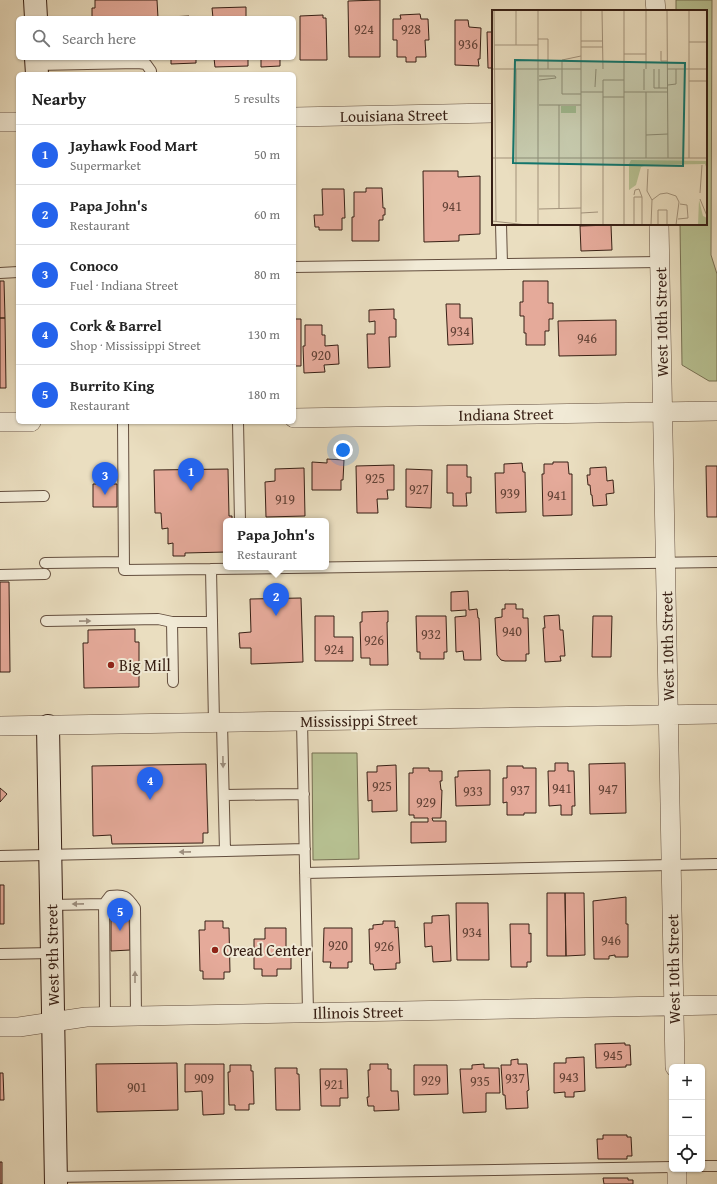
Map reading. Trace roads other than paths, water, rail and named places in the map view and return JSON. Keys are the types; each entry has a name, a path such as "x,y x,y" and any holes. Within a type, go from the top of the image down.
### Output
{"main road":[{"path":"35,0 36,16"},
{"name":"West 9th Street","path":"48,726 56,1180"}],"street":[{"path":"655,0 656,10"},
{"name":"Louisiana Street","path":"296,117 492,113"},
{"path":"0,122 16,122"},
{"name":"West 10th Street","path":"659,225 675,1064"},
{"name":"Indiana Street","path":"296,418 717,411"},
{"path":"0,422 16,422"},
{"name":"Mississippi Street","path":"0,726 717,714"},
{"name":"Illinois Street","path":"0,1027 19,1027 86,1017 105,1016 717,1005"},
{"path":"677,1172 677,1184"}],"lane":[{"path":"36,66 138,62 146,64 151,72"},
{"path":"501,225 502,264"},
{"path":"296,267 660,262"},
{"path":"0,273 16,272"},
{"path":"123,424 124,570 223,569"},
{"path":"238,424 240,518"},
{"path":"0,497 44,496"},
{"path":"0,574 45,568 124,562"},
{"path":"329,567 717,562"},
{"path":"211,569 212,622 224,796 226,851"},
{"path":"46,621 158,619 172,622 212,622"},
{"path":"172,622 173,682"},
{"path":"302,721 308,1012"},
{"path":"224,796 304,794"},
{"path":"0,856 305,849"},
{"path":"305,873 717,864"},
{"path":"105,1016 104,904 110,896 120,895 129,899 135,908 136,1016"},
{"path":"51,905 104,904"},
{"path":"0,954 52,953"},
{"path":"705,1166 717,1166"},
{"path":"56,1180 669,1167"}],"place":[{"name":"Jayhawk Food Mart","path":"191,491"},
{"name":"Conoco","path":"105,495"},
{"name":"Papa John's","path":"276,616"},
{"name":"Big Mill","path":"111,665"},
{"name":"Cork & Barrel","path":"150,800"},
{"name":"Burrito King","path":"120,931"},
{"name":"Oread Center","path":"215,950"}]}
